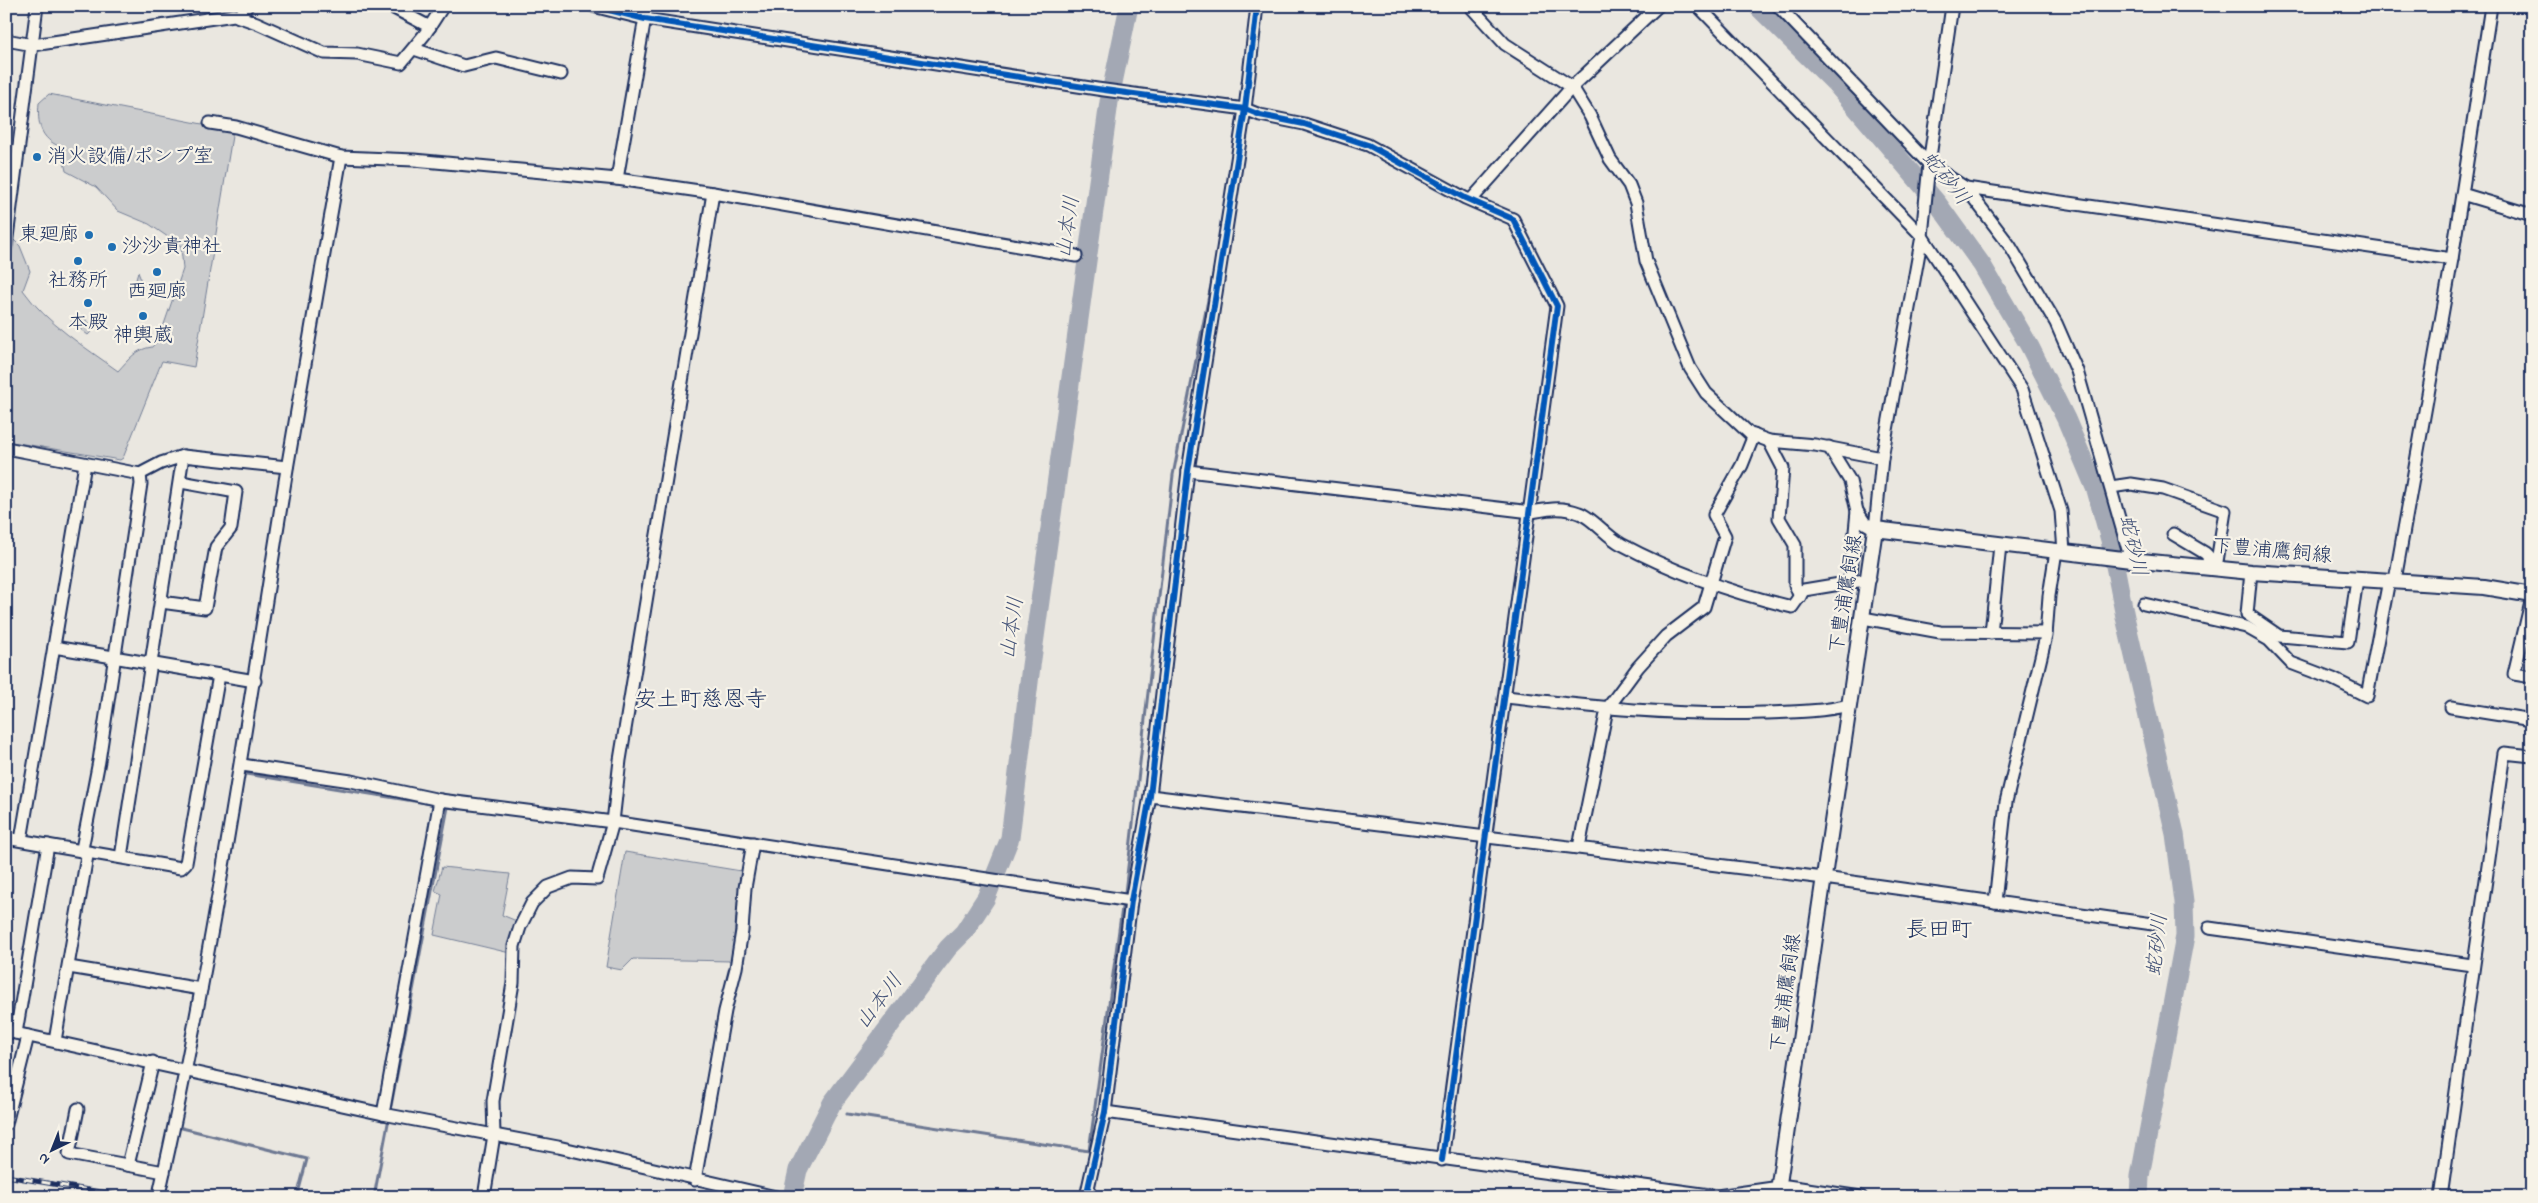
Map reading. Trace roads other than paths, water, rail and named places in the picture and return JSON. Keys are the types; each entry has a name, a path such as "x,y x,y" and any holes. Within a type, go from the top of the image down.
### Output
{"main road":[{"name":"下豊浦鷹飼線","path":"1778,1191 1849,705 1870,580 1875,529 2131,560 2251,572 2484,587 2532,596"}],"street":[{"path":"6,245 37,6"},
{"path":"239,17 247,6"},
{"path":"390,6 430,27"},
{"path":"6,40 32,45 234,15 258,23 324,53 357,54 401,62 414,49 443,6"},
{"path":"593,6 645,20 1097,89 1245,109 1260,115 1304,124 1368,145 1471,200 1513,219 1557,306 1531,512 1506,697 1484,838 1442,1160"},
{"path":"617,179 647,6"},
{"path":"1086,1197 1105,1112 1130,900 1150,796 1188,471 1245,109 1257,6"},
{"path":"1470,6 1506,44 1572,87 1590,116 1610,160 1629,185 1636,203 1646,261 1690,368 1706,394 1723,411 1754,435 1769,441 1829,447 1882,458"},
{"path":"1471,200 1572,87 1658,6"},
{"path":"1698,6 1922,236 2022,389 2060,511 2060,551 2049,596 2046,633 2006,802 1995,902"},
{"path":"1778,6 1929,164 1966,188 2010,246 2056,323 2077,371 2131,560"},
{"path":"1857,511 1865,523 1875,529 1882,458 1922,236 1929,164 1952,6"},
{"path":"2144,604 2246,627 2268,640 2291,662 2333,679 2367,696 2392,580 2452,259 2491,6"},
{"path":"414,49 464,66 496,58 561,74"},
{"path":"210,123 236,127 341,157 414,160 617,179 713,193 1076,256"},
{"path":"160,1190 187,1069 242,765 287,467 341,157"},
{"path":"1966,188 2452,259"},
{"path":"484,1197 494,1135 493,1101 514,983 514,946 520,927 532,903 548,887 572,878 597,879 613,822 620,760 713,193"},
{"path":"2462,194 2532,215"},
{"path":"1580,847 1607,709 1638,667 1666,636 1704,607 1725,536 1714,515 1742,465 1754,435"},
{"path":"1769,441 1783,468 1779,518 1795,545 1795,584 1800,597"},
{"path":"1829,447 1850,481 1857,511 1850,583"},
{"path":"6,448 140,474 161,463 183,456 287,467"},
{"path":"121,857 183,456"},
{"path":"21,840 85,464"},
{"path":"1188,471 1531,512 1558,507 1582,514 1620,544 1671,568 1742,595 1792,607 1804,590 1870,580"},
{"path":"55,1041 62,991 69,967 87,856 82,849 141,484 140,474"},
{"path":"161,602 205,608 216,547 231,528 236,492 180,482"},
{"path":"2110,488 2131,484 2163,489 2225,511 2213,568"},
{"path":"2173,534 2205,553 2213,568"},
{"path":"1991,633 2000,545"},
{"path":"2251,572 2247,614 2279,636 2327,642 2348,642 2356,579"},
{"path":"2532,596 2514,674 2532,677"},
{"path":"1863,618 1919,630 2046,633"},
{"path":"54,647 255,681"},
{"path":"6,838 82,849 181,868 186,863 219,675"},
{"path":"1506,697 1607,709 1724,715 1826,711 1849,705"},
{"path":"2451,707 2532,720"},
{"path":"2441,1197 2472,965 2504,753 2532,756"},
{"path":"242,765 351,781 440,800 613,822 1130,900"},
{"path":"1150,796 1824,878 2153,924"},
{"path":"383,1114 440,800"},
{"path":"695,1180 725,1011 736,968 745,888 753,843"},
{"path":"48,845 11,1032 187,1069 383,1114 494,1135 776,1197"},
{"path":"2208,928 2472,965"},
{"path":"69,967 201,989"},
{"path":"6,1124 10,1094 28,1036"},
{"path":"128,1165 153,1062"},
{"path":"78,1109 69,1154 164,1172"},
{"path":"1105,1112 1442,1160 1717,1196 1778,1191 1861,1197"}],"waterway":[{"name":"山本川","path":"792,1197 798,1170 832,1103 948,948 964,932 986,898 1010,838 1031,666 1109,102 1129,6"},
{"name":"蛇砂川","path":"1757,6 1836,84 1938,204 1982,265 2030,347 2066,419 2096,490 2110,540 2125,617 2175,834 2184,902 2185,936 2140,1176 2139,1197"},
{"path":"1125,893 1173,475 1215,265"},
{"path":"246,774 432,804"},
{"path":"391,1106 448,807 444,806"},
{"path":"847,1114 1089,1151 1122,908"},
{"path":"832,1103 840,1107"},
{"path":"374,1197 389,1118"},
{"path":"182,1128 307,1159 297,1197"}],"railway":[{"path":"6,1176 130,1197"},
{"path":"6,1195 16,1197"}],"place":[{"name":"消火設備/ポンプ室","path":"37,157"},
{"name":"東廻廊","path":"89,235"},
{"name":"沙沙貴神社","path":"112,247"},
{"name":"社務所","path":"78,261"},
{"name":"西廻廊","path":"157,272"},
{"name":"本殿","path":"88,303"},
{"name":"神輿蔵","path":"143,316"}],"district":[{"name":"安土町慈恩寺","path":"701,701"},
{"name":"長田町","path":"1939,931"}]}
